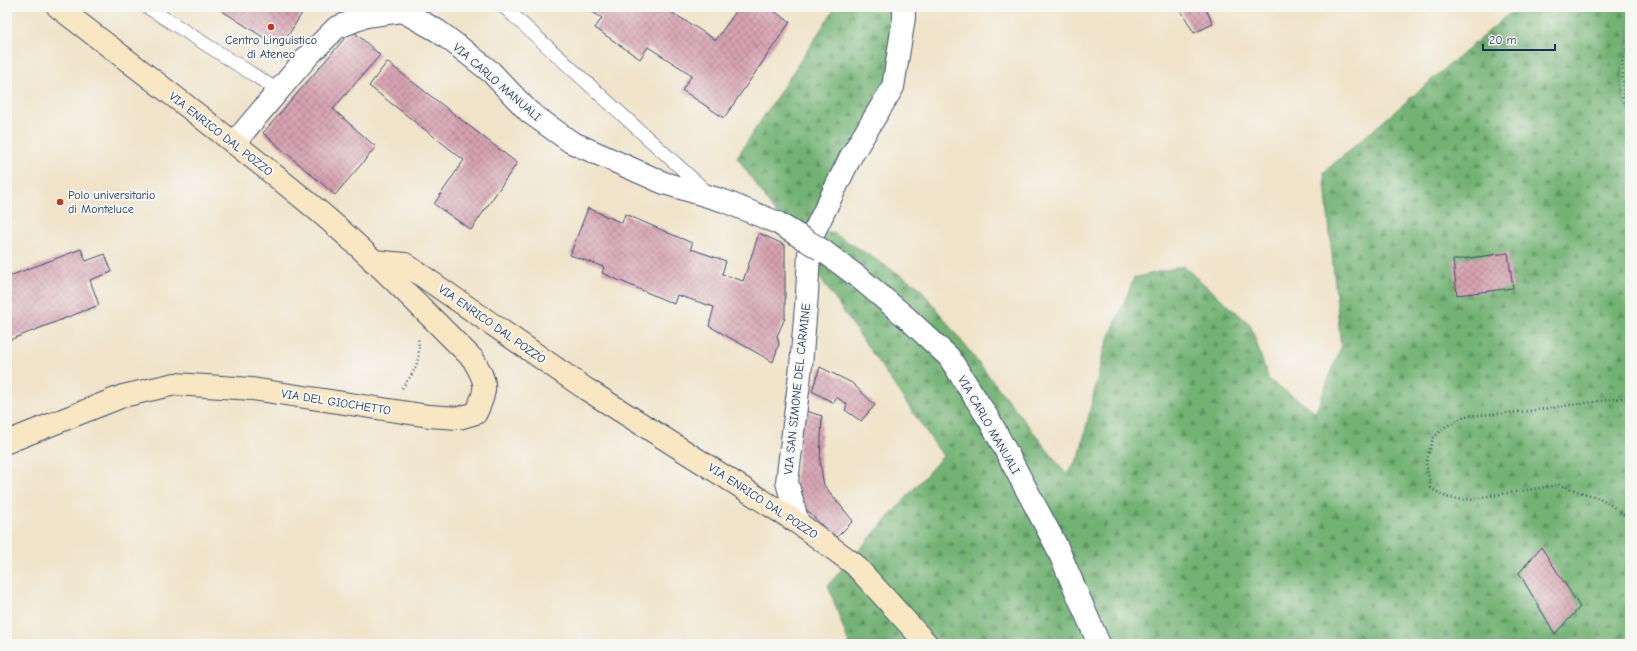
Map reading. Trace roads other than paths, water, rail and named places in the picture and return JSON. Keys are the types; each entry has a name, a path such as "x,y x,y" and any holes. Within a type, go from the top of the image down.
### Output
{"street":[{"name":"VIA ENRICO DAL POZZO","path":"58,7 234,143 323,215 373,261 405,264 586,389 798,522 854,564 927,644"},
{"name":"VIA SAN SIMONE DEL CARMINE","path":"798,522 787,482 801,359 811,243 850,158 892,87 904,18 904,7"},
{"name":"VIA CARLO MANUALI","path":"234,143 308,56 336,28 366,16 402,11 438,31 458,46 491,72 529,112 572,142 664,183 714,198 778,223 811,243 862,280 908,318 949,357 990,421 1045,524 1099,644"},
{"name":"VIA DEL GIOCHETTO","path":"7,442 123,396 175,384 252,389 379,409 459,418 476,413 484,395 484,377 473,358 373,261"}],"lane":[{"path":"147,7 279,91"},
{"path":"504,7 714,198"}],"place":[{"name":"Centro Linguistico di Ateneo","path":"271,27"},
{"name":"Polo universitario di Monteluce","path":"60,202"}]}
